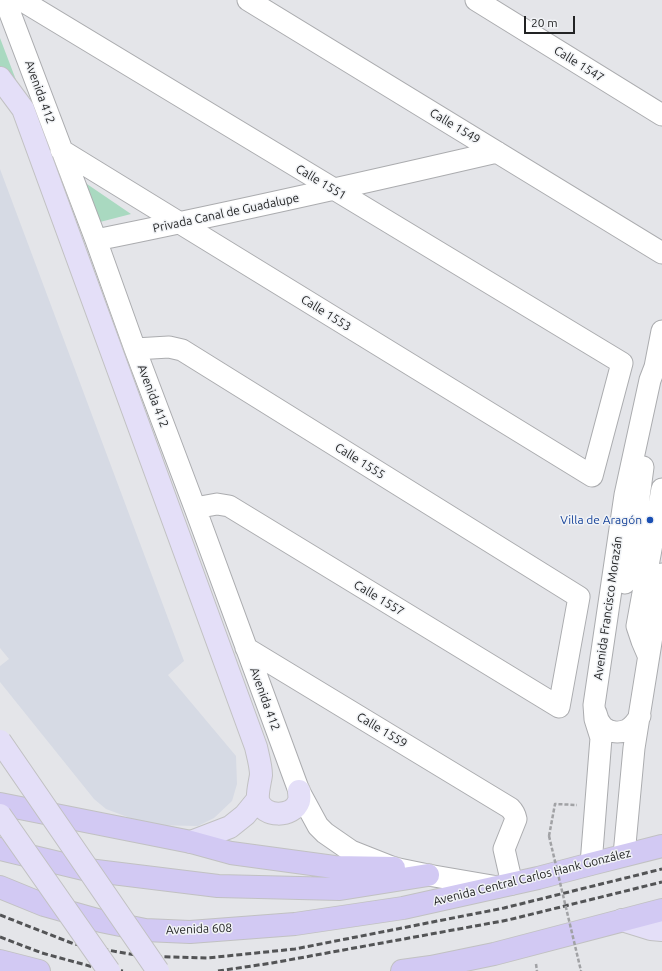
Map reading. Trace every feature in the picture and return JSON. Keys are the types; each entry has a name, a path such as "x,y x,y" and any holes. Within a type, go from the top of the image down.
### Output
{"highway":[{"path":"0,804 190,842 231,852 334,867 394,868"},
{"name":"Avenida Central Carlos Hank González","path":"403,908 506,886 662,846"},
{"path":"0,849 88,870 218,886 340,889 428,875"},
{"name":"Avenida 608","path":"0,887 44,905 101,922 145,930 190,932 294,924 403,908"},
{"path":"406,971 494,954 662,910"},
{"path":"460,971 494,954"},
{"path":"0,961 39,971"}],"main road":[{"path":"0,78 23,109 256,748 261,774 258,799 245,815 230,827 190,842"},
{"path":"0,741 158,971"},
{"path":"258,799 267,811 274,814 287,813 293,810 297,805 300,799 299,791"},
{"path":"0,815 109,971"},
{"path":"622,920 651,929 662,930"}],"street":[{"name":"Avenida 412","path":"5,0 96,240 299,791 318,826 325,833 351,851 394,868 428,875 506,886"},
{"name":"Calle 1551","path":"21,0 622,363 592,476"},
{"name":"Calle 1549","path":"248,0 662,253"},
{"name":"Calle 1547","path":"476,0 662,115"},
{"name":"Calle 1553","path":"61,150 592,476"},
{"name":"Privada Canal de Guadalupe","path":"96,240 335,190 497,152"},
{"name":"Avenida Francisco Morazán","path":"591,864 601,738 595,719 594,705 625,496 650,380 655,368 662,331"},
{"name":"Calle 1555","path":"135,349 169,347 182,350 578,597 559,707"},
{"path":"649,655 637,626 662,489"},
{"name":"Calle 1557","path":"195,508 217,504 229,506 559,707"},
{"path":"624,855 634,748 662,574"},
{"name":"Calle 1559","path":"246,648 510,808 515,814 516,819 504,850 506,886"},
{"path":"594,705 598,718 604,728 616,733 627,730 640,716"},
{"path":"601,738 614,740 634,748"}],"path":[{"path":"578,805 555,804 549,836 580,971"}],"shaded area":[{"path":"0,169 184,661 168,675 236,756 237,784 232,801 214,818 198,826 149,825 106,809 94,799 0,682 0,666 9,659 0,648"}],"green space":[{"path":"0,38 16,80 0,69"},
{"path":"84,182 131,214 100,222"}],"railway":[{"path":"0,915 74,944 141,956 207,958 295,949 504,908 662,869"},
{"path":"218,971 272,963 508,920 662,882"},
{"path":"0,937 42,953 97,968 123,971"}],"place":[{"name":"Villa de Aragón","path":"650,520"}]}
